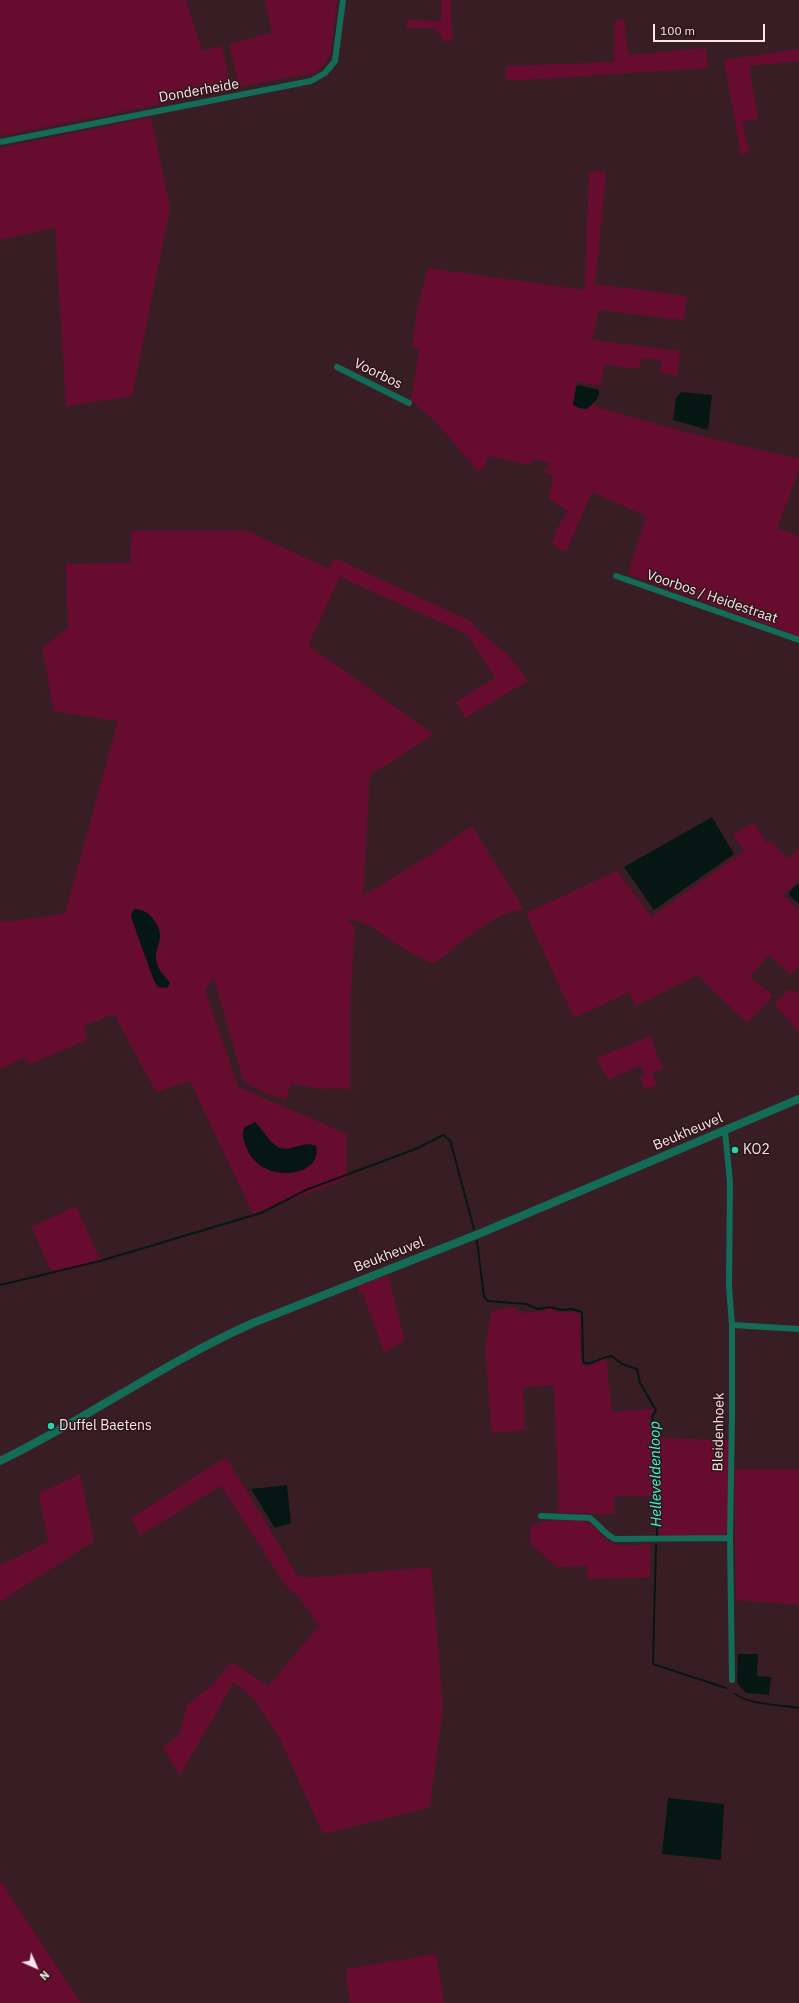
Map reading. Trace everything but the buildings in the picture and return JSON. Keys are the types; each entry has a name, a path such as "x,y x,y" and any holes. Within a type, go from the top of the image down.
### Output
{"street":[{"name":"Donderheide","path":"0,142 311,80 325,73 335,61 343,0"},
{"name":"Voorbos","path":"337,367 409,403"},
{"name":"Voorbos / Heidestraat","path":"616,576 799,640"},
{"name":"Beukheuvel","path":"0,1461 217,1339 253,1322 481,1233 799,1099"},
{"name":"Bleidenhoek","path":"725,1131 730,1182 729,1287 732,1325 730,1538 732,1680"},
{"path":"732,1325 799,1329"},
{"path":"541,1516 590,1518 601,1527 607,1536 615,1539 730,1538"}],"shaded area":[{"path":"0,0 186,0 202,51 222,46 231,90 0,136"},
{"path":"265,0 337,0 330,55 324,65 316,72 239,87 229,44 272,33"},
{"path":"441,0 451,0 452,41 444,42 436,28 406,28 407,20 441,21"},
{"path":"624,19 628,55 706,48 708,68 506,81 506,66 614,62 615,20"},
{"path":"799,49 799,61 749,66 758,120 742,121 749,152 741,155 724,60"},
{"path":"151,117 170,208 132,396 66,406 55,227 0,240 0,148"},
{"path":"589,171 606,172 595,284 687,296 684,320 599,310 592,340 680,351 677,376 660,372 662,360 641,358 640,369 605,365 600,386 575,381 576,391 573,403 583,410 595,403 596,407 689,433 799,459 799,470 777,528 799,536 799,636 628,574 646,516 592,492 566,552 552,544 557,534 555,532 568,511 549,499 553,475 544,472 550,463 533,459 531,465 488,456 484,468 479,472 436,422 411,401 419,350 412,345 418,305 428,268 585,290"},
{"path":"578,385 599,390 597,399 587,409 579,408 573,405 576,387"},
{"path":"681,392 712,395 708,430 673,420 676,398"},
{"path":"132,531 247,531 328,568 335,558 470,621 480,632 508,655 528,681 465,718 456,702 495,678 467,634 340,577 308,645 433,734 393,761 370,774 363,896 430,855 472,826 524,909 500,916 477,930 435,963 429,962 404,949 362,922 346,919 355,927 350,1004 350,1090 341,1088 324,1089 291,1084 286,1100 263,1092 243,1080 214,978 205,990 238,1087 347,1134 346,1179 253,1214 190,1081 156,1092 114,1014 84,1026 87,1040 30,1064 25,1057 0,1069 0,919 4,922 65,914 118,721 54,711 42,648 68,628 66,564 130,563"},
{"path":"712,817 734,854 654,910 624,867"},
{"path":"754,823 767,843 771,841 789,859 799,848 799,879 783,895 799,910 799,966 791,975 769,955 750,977 773,996 747,1023 697,975 636,1006 629,992 574,1018 526,913 617,871 651,917 744,851 733,834"},
{"path":"799,883 799,904 790,896 789,892"},
{"path":"135,909 144,911 152,917 157,925 160,940 156,952 156,959 159,969 170,983 167,988 158,987 154,981 131,917 132,912"},
{"path":"788,990 799,992 799,1032 774,1003"},
{"path":"650,1036 663,1069 652,1073 657,1085 645,1090 640,1077 645,1075 641,1065 608,1080 597,1058"},
{"path":"255,1122 271,1142 279,1148 284,1149 310,1144 316,1146 316,1157 310,1165 300,1171 288,1173 275,1172 263,1167 252,1158 243,1138 245,1127"},
{"path":"76,1206 101,1262 52,1274 32,1227"},
{"path":"388,1275 405,1341 384,1352 363,1293 359,1294 359,1286"},
{"path":"552,1304 553,1312 570,1312 580,1314 581,1361 586,1367 606,1358 612,1412 654,1409 649,1419 657,1496 614,1496 614,1514 559,1513 554,1385 523,1387 525,1430 492,1433 485,1348 492,1311 515,1307 520,1313 546,1311 546,1307"},
{"path":"656,1438 730,1440 727,1532 722,1536 659,1537"},
{"path":"226,1457 297,1575 306,1578 431,1567 443,1706 430,1807 323,1834 281,1741 256,1701 234,1682 180,1775 163,1748 180,1733 187,1705 211,1686 232,1662 268,1686 319,1626 296,1593 292,1593 284,1583 221,1486 140,1535 131,1518"},
{"path":"734,1469 799,1469 799,1605 736,1600"},
{"path":"80,1474 94,1541 0,1602 0,1565 48,1542 39,1493"},
{"path":"287,1485 291,1523 275,1528 251,1489"},
{"path":"573,1520 590,1522 604,1537 610,1542 616,1544 629,1546 650,1544 650,1577 587,1579 588,1566 557,1567 530,1543 531,1526 542,1521"},
{"path":"738,1654 758,1654 757,1676 771,1677 769,1695 746,1693 737,1683"},
{"path":"668,1798 724,1804 721,1860 662,1854"},
{"path":"0,1880 81,2003 0,2003"},
{"path":"436,1954 444,2003 350,2003 346,1969"}],"waterway":[{"path":"0,1285 100,1261 261,1213 306,1190 418,1148 443,1135 450,1140 474,1229"},
{"name":"Helleveldenloop","path":"477,1241 484,1297 488,1301 526,1304 538,1309 550,1307 562,1310 571,1309 582,1312 584,1363 591,1363 605,1357 612,1356 622,1364 637,1369 640,1383 656,1410 652,1417 654,1430 657,1536"},
{"name":"Helleveldenloop","path":"656,1544 653,1664 726,1688"},
{"name":"Helleveldenloop","path":"735,1694 758,1703 799,1708"}],"place":[{"name":"KO2","path":"735,1150"},
{"name":"Duffel Baetens","path":"51,1426"}]}
